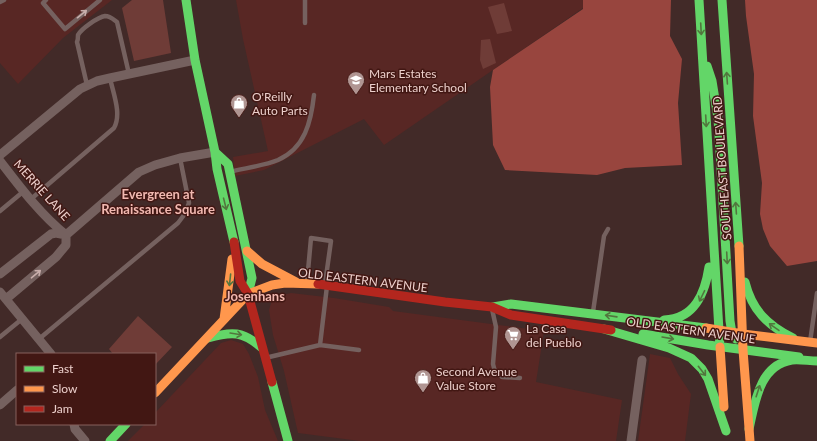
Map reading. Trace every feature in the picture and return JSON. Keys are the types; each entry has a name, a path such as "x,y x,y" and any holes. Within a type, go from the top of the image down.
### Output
{"main road":[{"path":"186,0 195,60 215,152 216,169 234,242 240,281 248,294 288,441"},
{"name":"SOUTHEAST BOULEVARD","path":"699,0 713,244 726,431"},
{"name":"SOUTHEAST BOULEVARD","path":"722,0 739,247 743,350 750,429"},
{"path":"702,54 712,81 718,118 732,333 743,350"},
{"path":"215,152 228,164 252,278 248,294"},
{"path":"224,319 234,242"},
{"path":"645,321 673,320 697,305 702,297 707,283 713,244"},
{"path":"739,247 748,293 757,311 764,320 775,328 796,339 813,343"},
{"path":"247,250 262,264 296,282"},
{"name":"OLD EASTERN AVENUE","path":"156,392 248,294 278,284 296,282 492,307 511,304 592,313 813,343"},
{"path":"254,318 258,304 262,297 278,284"},
{"name":"OLD EASTERN AVENUE","path":"492,307 511,315 720,347 817,360"},
{"path":"604,329 669,348 691,358 702,369 708,379 726,431 727,441"},
{"path":"207,338 227,332 237,332 257,342 262,348"},
{"path":"750,441 750,429 757,393 766,375 776,366 790,360 817,360"},
{"path":"110,441 125,425"}],"street":[{"path":"0,154 80,89 87,85 110,78 195,60"},
{"path":"0,274 51,234 66,234 139,172 155,165 180,158 215,152"},
{"name":"MERRIE LANE","path":"0,161 31,199 56,226 66,234"},
{"path":"6,299 56,257 66,245 66,234"},
{"path":"0,292 51,353"},
{"path":"631,441 642,360"},
{"path":"0,405 16,391"},
{"path":"74,425 75,429 85,441"}],"lane":[{"path":"0,2 4,0"},
{"path":"46,0 43,3 65,29 100,0"},
{"path":"305,0 305,23"},
{"path":"87,85 78,36 98,18 106,16 113,18 117,22 129,74"},
{"path":"31,199 114,128 118,121 110,78"},
{"path":"229,172 277,160 287,155 299,143 307,130 312,112 314,95"},
{"path":"39,339 178,223 184,215 189,203 180,158"},
{"path":"0,211 24,191"},
{"path":"592,313 604,236 608,229"},
{"path":"306,283 311,238 331,242 320,345"},
{"path":"813,343 817,293"},
{"path":"492,307 496,327 493,364 495,372 502,377 520,378"},
{"path":"0,337 22,319"},
{"path":"266,358 320,345 359,350"}],"shaded area":[{"path":"0,0 112,0 63,38 18,84 0,63"},
{"path":"132,0 163,0 171,53 134,61 122,8"},
{"name":"Mars Estates Elementary School","path":"236,0 583,0 583,8 384,145 364,119 264,170 235,176 233,157 268,151 243,39"},
{"path":"583,0 671,0 670,36 682,59 678,103 682,165 625,168 597,175 505,170 493,145 490,87 493,70 583,9"},
{"path":"745,0 817,0 817,261 787,266 770,246 763,229 760,214 762,183 753,116 754,74"},
{"path":"504,3 512,31 497,34 488,7"},
{"path":"490,39 496,63 483,69 480,60 481,40"},
{"path":"291,293 389,307 393,311 544,331 536,382 622,400 616,441 360,441 298,433 284,371 273,335 269,310 272,300 278,296"},
{"path":"138,316 172,347 156,364 156,353 112,353 109,349"},
{"path":"231,340 243,344 249,354 258,377 265,410 278,441 128,441 144,425 156,425 156,412 221,343"},
{"path":"650,354 670,358 691,394 685,441 638,441"}],"traffic: fast":[{"path":"186,0 195,60 215,152 217,169 234,242"},
{"path":"699,0 720,347"},
{"path":"722,0 739,246"},
{"path":"707,66 712,81 718,118 730,321 732,333 736,339"},
{"path":"215,152 228,164 252,278 248,294"},
{"path":"664,320 675,319 684,315 697,303 705,286 709,267"},
{"path":"745,282 756,309 768,322 793,338"},
{"path":"493,307 511,304 706,328"},
{"path":"604,329 669,348 691,358 702,369 708,379 726,431"},
{"path":"208,338 224,334 237,334 249,338 262,348"},
{"path":"643,334 708,345 799,357"},
{"path":"749,429 760,387 765,377 772,369 781,363 792,360 817,361"},
{"path":"272,382 288,441"},
{"path":"110,441 125,425"}],"traffic: slow":[{"path":"739,246 743,350"},
{"path":"247,251 262,264 296,282"},
{"path":"224,319 232,259"},
{"path":"156,392 248,294 272,285 285,283 318,284"},
{"path":"706,328 817,343"},
{"path":"720,347 724,407"},
{"path":"743,350 750,441"}],"traffic: jam":[{"path":"234,242 240,281 248,294 272,382"},
{"path":"318,284 445,302 492,307 511,315 611,330"}],"place":[{"name":"Mars Estates Elementary School","path":"356,95"},
{"name":"O'Reilly Auto Parts","path":"239,118"},
{"name":"La Casa del Pueblo","path":"513,350"},
{"name":"Second Avenue Value Store","path":"423,393"}],"district":[{"name":"Evergreen at Renaissance Square","path":"158,202"},
{"name":"Josenhans","path":"255,296"}]}
